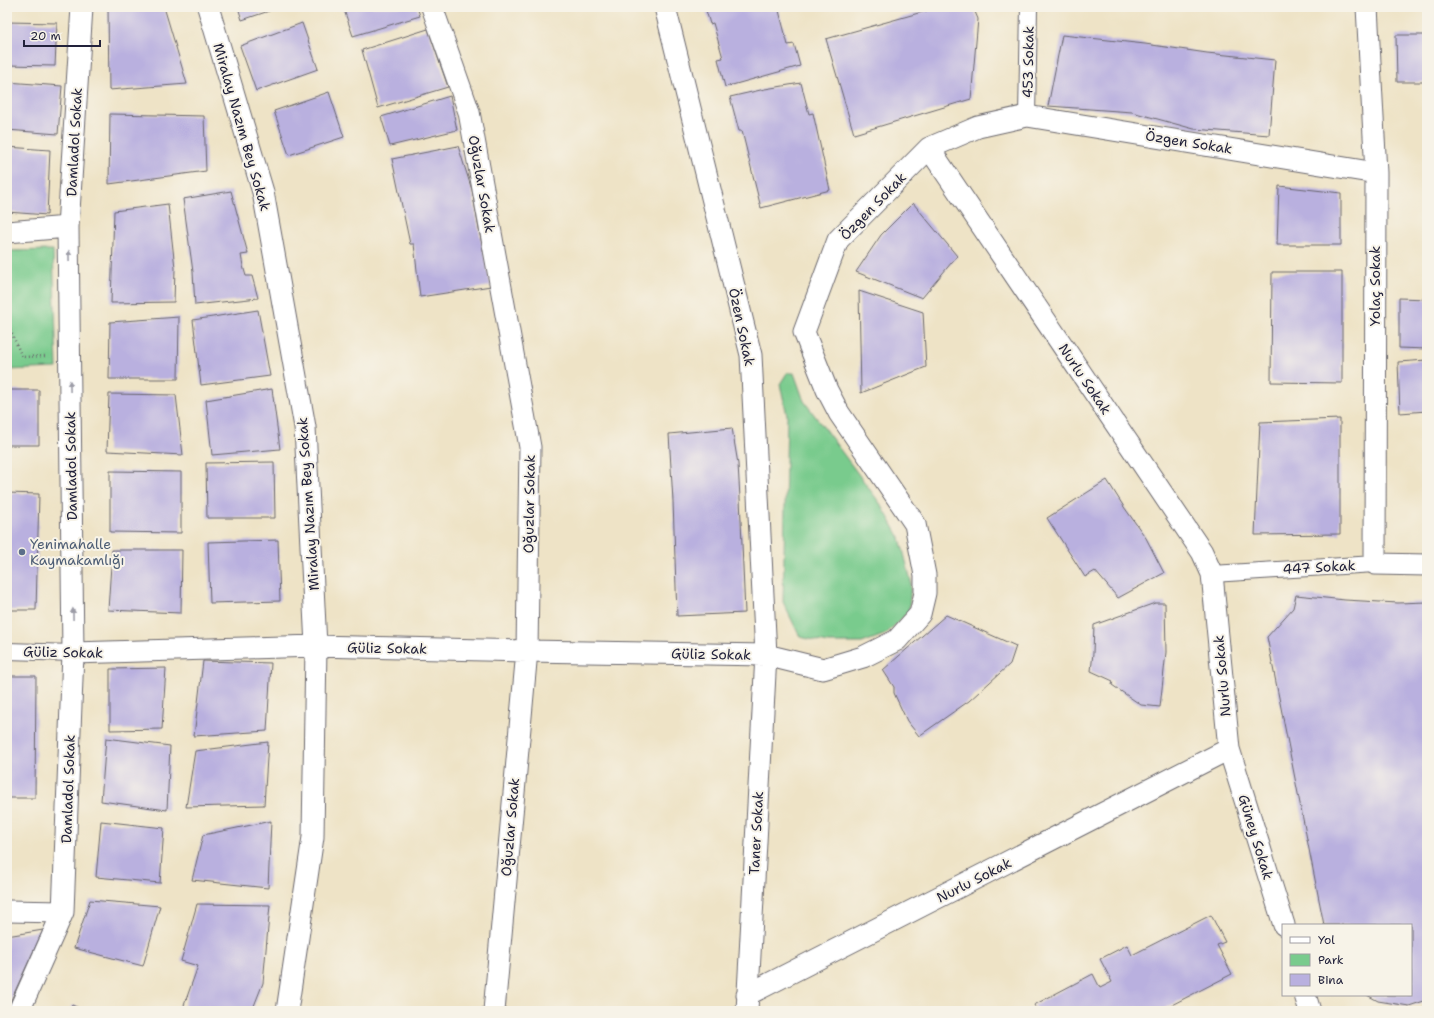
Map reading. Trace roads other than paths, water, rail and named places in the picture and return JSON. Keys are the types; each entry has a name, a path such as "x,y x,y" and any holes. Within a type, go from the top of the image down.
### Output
{"street":[{"name":"Damladol Sokak","path":"19,1011 63,912 73,653 68,228 82,7"},
{"name":"Miralay Nazım Bey Sokak","path":"208,7 263,192 305,427 316,646 313,837 287,1011"},
{"name":"Oğuzlar Sokak","path":"432,7 469,112 530,447 527,651 494,1011"},
{"name":"Özen Sokak","path":"665,7 751,355 766,655"},
{"name":"453 Sokak","path":"1026,116 1029,7"},
{"name":"Yolaç Sokak","path":"1367,7 1376,173 1375,564"},
{"name":"Özgen Sokak","path":"766,655 823,669 863,657 897,640 920,614 925,593 925,575 915,524 838,413 827,390 804,332 838,240 929,148 978,127 1026,116 1376,173"},
{"name":"Nurlu Sokak","path":"747,1003 1229,749 1212,574 1202,552 929,148"},
{"path":"7,232 68,228"},
{"name":"447 Sokak","path":"1212,574 1375,564 1427,565"},
{"name":"Güliz Sokak","path":"7,651 73,653 316,646 766,655"},
{"name":"Taner Sokak","path":"747,1003 766,655"},
{"name":"Güney Sokak","path":"1229,749 1284,924"},
{"path":"7,911 63,912"},
{"path":"1305,996 1310,1011"}],"place":[{"name":"Yenimahalle Kaymakamlığı","path":"22,552"}]}
